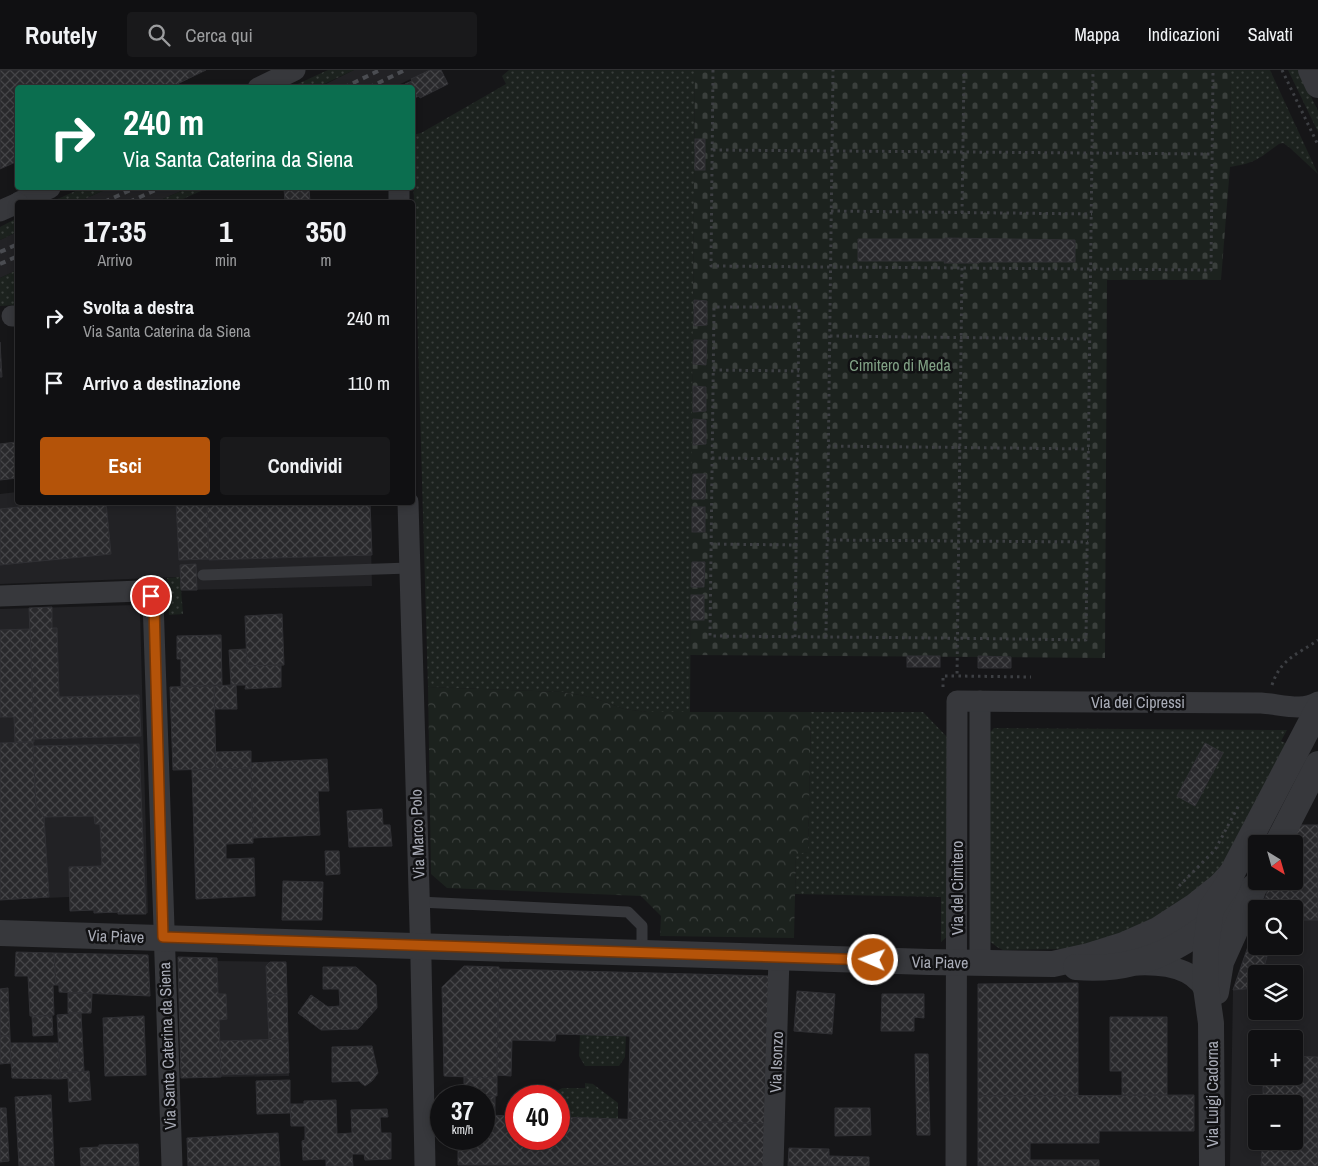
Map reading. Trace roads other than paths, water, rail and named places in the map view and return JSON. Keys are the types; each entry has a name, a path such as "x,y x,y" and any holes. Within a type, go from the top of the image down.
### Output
{"street":[{"path":"1311,70 1318,85"},
{"path":"263,85 289,71"},
{"path":"24,200 46,190"},
{"path":"0,212 15,204"},
{"name":"Via Marco Polo","path":"408,505 421,947 425,1166"},
{"name":"Via Santa Caterina da Siena","path":"0,596 142,591 151,596 155,616 163,937 172,1166"},
{"name":"Via dei Cipressi","path":"957,701 1271,704 1303,707 1311,706 1318,702"},
{"name":"Via del Cimitero","path":"957,701 969,963"},
{"name":"Via del Cimitero","path":"956,1166 969,963 980,701"},
{"name":"Via Luigi Cadorna","path":"1212,1166 1210,1012 1205,968 1211,909 1227,885 1318,709"},
{"path":"1282,835 1318,764"},
{"name":"Via Piave","path":"1041,964 1076,960 1124,945 1151,934 1190,909 1220,886 1232,873"},
{"name":"Via Luigi Cadorna","path":"1208,927 1249,890"},
{"name":"Via Luigi Cadorna","path":"1210,1012 1221,962 1253,890"},
{"name":"Via Piave","path":"1128,966 1180,944 1208,927"},
{"name":"Via Piave","path":"0,933 1041,964 1096,969 1128,966 1165,966 1179,969 1200,983 1206,992 1210,1012"},
{"name":"Via Isonzo","path":"773,1166 779,957"}],"lane":[{"path":"203,575 409,568"},
{"path":"419,902 628,912 642,926 642,953"}],"railway":[{"path":"349,85 380,70"},
{"path":"374,85 405,70"},
{"path":"108,200 131,190"},
{"path":"133,200 156,190"},
{"path":"0,252 15,245"},
{"path":"0,264 15,257"}],"park label":[{"name":"Cimitero di Meda","path":"900,365"}]}
